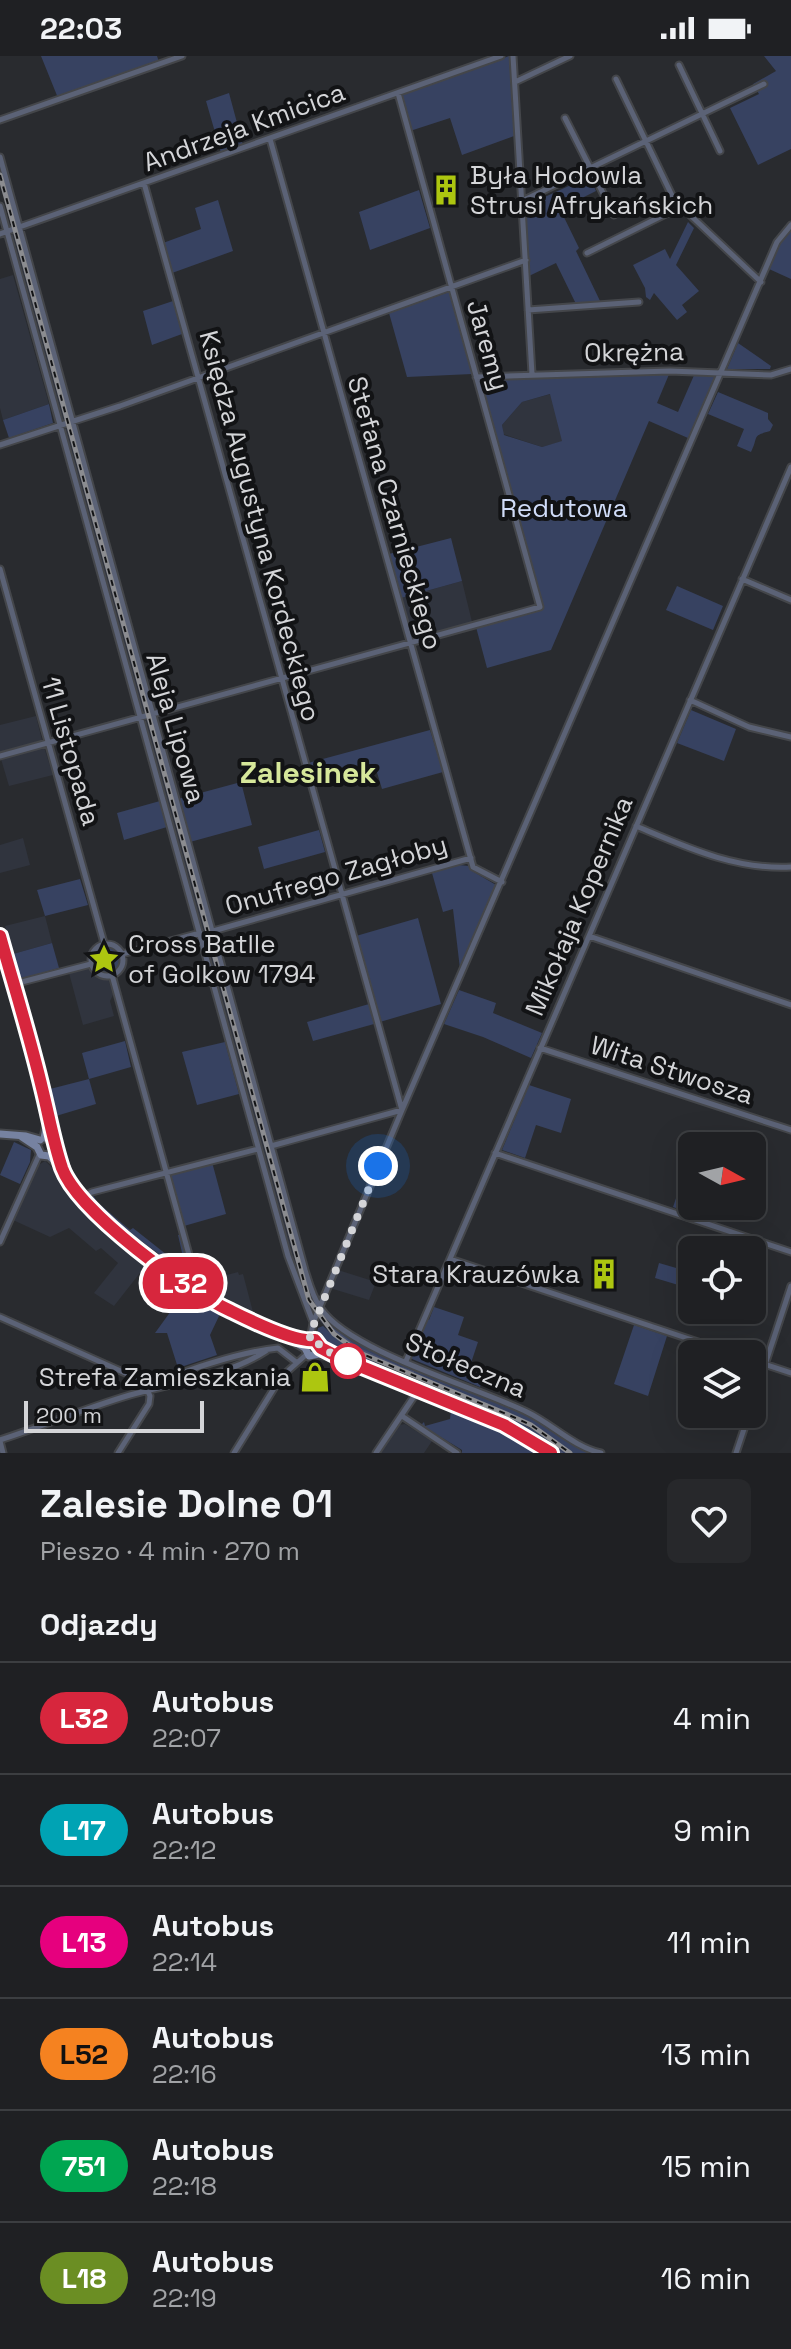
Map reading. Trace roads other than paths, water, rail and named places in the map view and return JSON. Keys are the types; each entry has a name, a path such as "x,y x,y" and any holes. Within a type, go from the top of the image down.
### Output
{"street":[{"path":"0,120 182,56"},
{"name":"Andrzeja Kmicica","path":"3,233 501,56"},
{"path":"513,56 532,374"},
{"path":"515,82 570,56"},
{"path":"679,65 720,151"},
{"path":"616,79 678,208 688,213 761,282"},
{"path":"522,201 764,84"},
{"name":"Jaremy","path":"398,93 540,607 411,643"},
{"path":"565,118 614,215"},
{"name":"Stefana Czarnieckiego","path":"270,139 471,858"},
{"name":"Aleja Lipowa","path":"0,157 305,1270 319,1308"},
{"name":"Księdza Augustyna Kordeckiego","path":"144,183 402,1110"},
{"name":"Aleja Lipowa","path":"0,206 3,233 141,717 288,1256 313,1323"},
{"path":"587,253 678,208"},
{"path":"308,1346 313,1323 402,1110 777,242 791,225"},
{"path":"0,445 526,260"},
{"path":"528,310 639,302"},
{"name":"Okrężna","path":"476,377 670,371 771,375 791,369"},
{"name":"Mikołaja Kopernika","path":"406,1361 791,467"},
{"name":"11 Listopada","path":"0,569 104,943"},
{"path":"742,579 791,600"},
{"path":"0,756 411,643"},
{"path":"690,700 749,727 791,737"},
{"path":"636,826 716,858 764,867 791,867"},
{"path":"471,858 474,869 502,882"},
{"name":"Onufrego Zagłoby","path":"213,931 471,858"},
{"name":"Onufrego Zagłoby","path":"122,954 200,933"},
{"path":"0,936 43,1090 48,1119 45,1146 0,1242"},
{"path":"589,936 791,1005"},
{"path":"104,943 118,947 122,954 122,967 112,975 100,974 91,964 95,949 104,943"},
{"path":"14,984 91,964"},
{"path":"112,975 194,1273 189,1287"},
{"name":"Wita Stwosza","path":"540,1048 791,1130"},
{"path":"271,1146 402,1110"},
{"path":"0,1134 26,1136 45,1146 82,1197 145,1254 189,1287 215,1304 308,1346 315,1357 320,1351"},
{"path":"82,1197 259,1149"},
{"path":"495,1153 791,1252"},
{"path":"450,1259 692,1340"},
{"path":"766,1361 791,1286"},
{"name":"Stołeczna","path":"319,1308 354,1338 529,1413 586,1448 601,1453"},
{"path":"0,1317 140,1379 148,1391 149,1404 118,1453"},
{"path":"234,1453 281,1377 308,1346 317,1341 320,1351"},
{"path":"3,1453 0,1440 148,1391 176,1377 239,1355 278,1348 296,1362"},
{"path":"320,1351 504,1425 551,1453"},
{"path":"766,1364 791,1373"},
{"path":"376,1453 419,1389"},
{"path":"402,1416 457,1453"},
{"path":"736,1453 744,1428"}],"waterway":[{"path":"334,1330 359,1349 399,1367"},
{"path":"402,1368 413,1372"},
{"path":"410,1379 503,1418 562,1453"}],"railway":[{"path":"0,175 309,1300 334,1334 360,1353 531,1425 570,1453"}],"place":[{"name":"Była Hodowla Strusi Afrykańskich","path":"446,190"},
{"name":"Cross Batlle of Golkow 1794","path":"104,959"},
{"name":"Stara Krauzówka","path":"604,1274"},
{"name":"Strefa Zamieszkania","path":"315,1377"}],"district":[{"name":"Zalesinek","path":"308,773"}],"park label":[{"name":"Redutowa","path":"564,508"}]}
